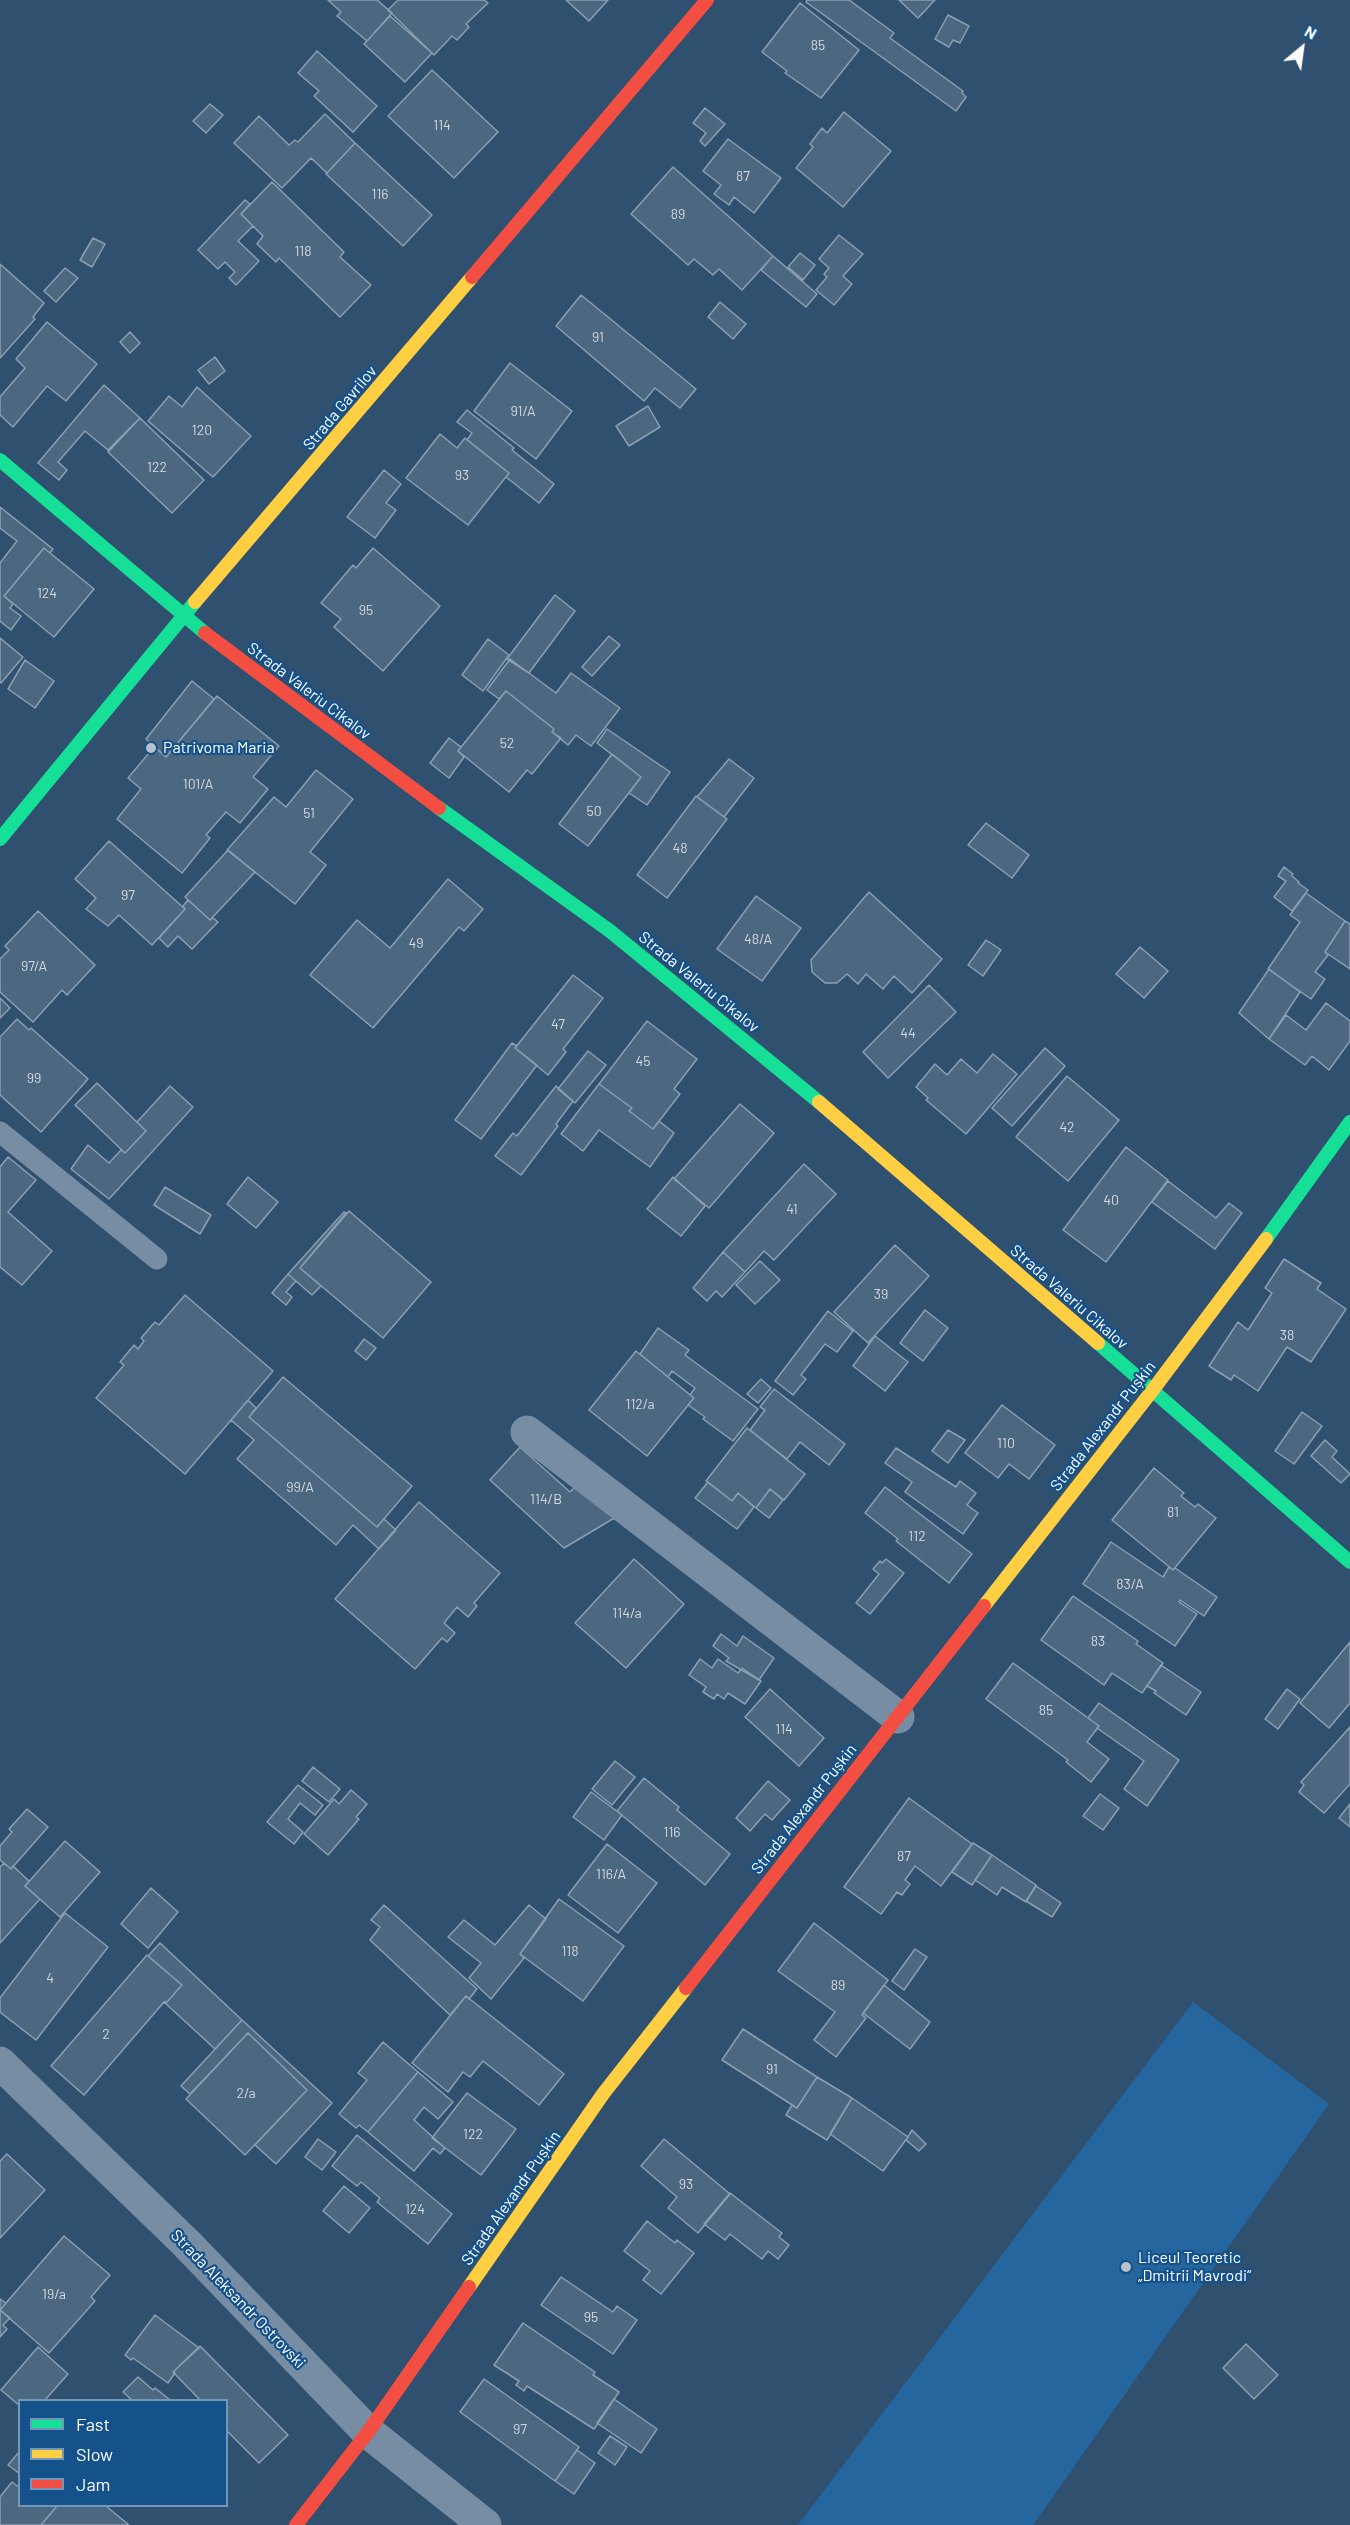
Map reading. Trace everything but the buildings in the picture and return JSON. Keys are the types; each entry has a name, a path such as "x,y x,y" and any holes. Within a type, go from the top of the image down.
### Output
{"street":[{"name":"Strada Gavrilov","path":"0,839 183,617 707,0"},
{"name":"Strada Valeriu Cikalov","path":"0,460 183,617 458,822 610,931 869,1143 1350,1563"},
{"name":"Strada Alexandr Pușkin","path":"296,2525 368,2432 603,2094 1152,1391 1308,1184 1350,1122"},
{"path":"527,1431 897,1717"},
{"name":"Strada Aleksandr Ostrovski","path":"0,2062 186,2243 368,2432 485,2525"}],"lane":[{"path":"0,1132 157,1259"}],"shaded area":[{"path":"1193,2002 1329,2104 1033,2525 798,2525"}],"traffic: fast":[{"path":"0,460 205,633"},
{"path":"0,839 195,602"},
{"path":"439,808 610,931 819,1102"},
{"path":"1266,1239 1350,1122"},
{"path":"1098,1343 1350,1562"}],"traffic: slow":[{"path":"195,602 472,277"},
{"path":"819,1102 1098,1343"},
{"path":"984,1606 1152,1391 1266,1239"},
{"path":"469,2287 603,2094 686,1988"}],"traffic: jam":[{"path":"472,277 707,0"},
{"path":"205,633 439,808"},
{"path":"686,1988 984,1606"},
{"path":"296,2525 368,2432 469,2287"}],"place":[{"name":"Patrivoma Maria","path":"151,748"},
{"name":"Liceul Teoretic „Dmitrii Mavrodi“","path":"1126,2267"}]}
